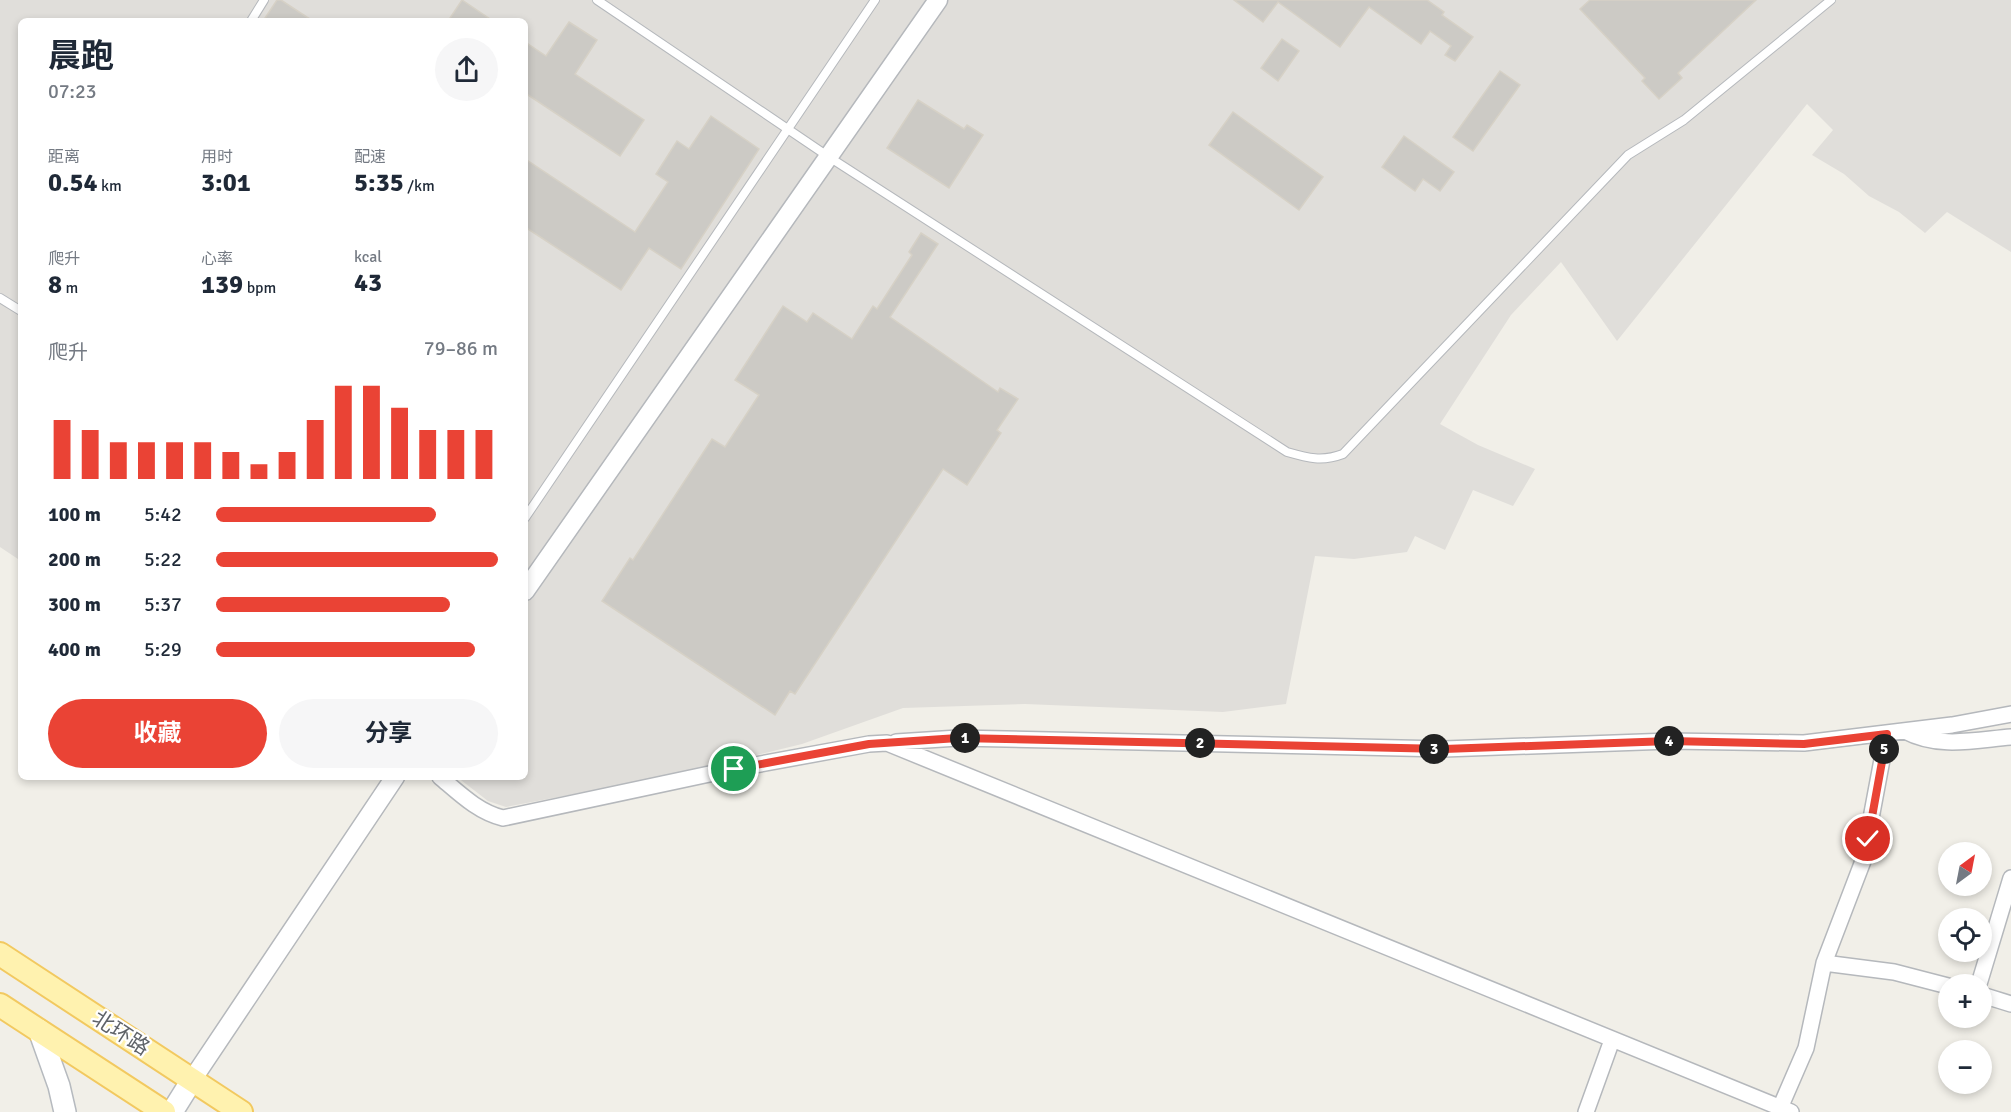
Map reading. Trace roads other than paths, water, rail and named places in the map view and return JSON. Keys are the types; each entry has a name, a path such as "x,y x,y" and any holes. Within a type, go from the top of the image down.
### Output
{"main road":[{"name":"北环路","path":"0,954 241,1112"},
{"name":"北环路","path":"0,1005 165,1112"},
{"path":"39,1030 65,1112"},
{"path":"172,1112 192,1080"}],"street":[{"path":"528,587 938,0"},
{"path":"444,780 490,815 503,818 734,769 869,744 958,738 1444,749 1670,741 1804,744 1952,725 2011,714"},
{"path":"1905,731 1921,740 1942,743 2011,737"},
{"path":"887,743 1785,1110 1806,1048 1824,963 1863,861 1887,734"},
{"path":"192,1080 393,780"},
{"path":"1982,974 2011,878"},
{"path":"1824,963 1894,972 1938,983"},
{"path":"1992,998 2011,1004"},
{"path":"1586,1112 1612,1040"}],"lane":[{"path":"253,18 264,0"},
{"path":"597,0 829,157 1287,452 1313,459 1329,460 1343,454 1628,155 1684,120 1831,0"},
{"path":"528,514 875,0"},
{"path":"0,298 18,309"}]}
